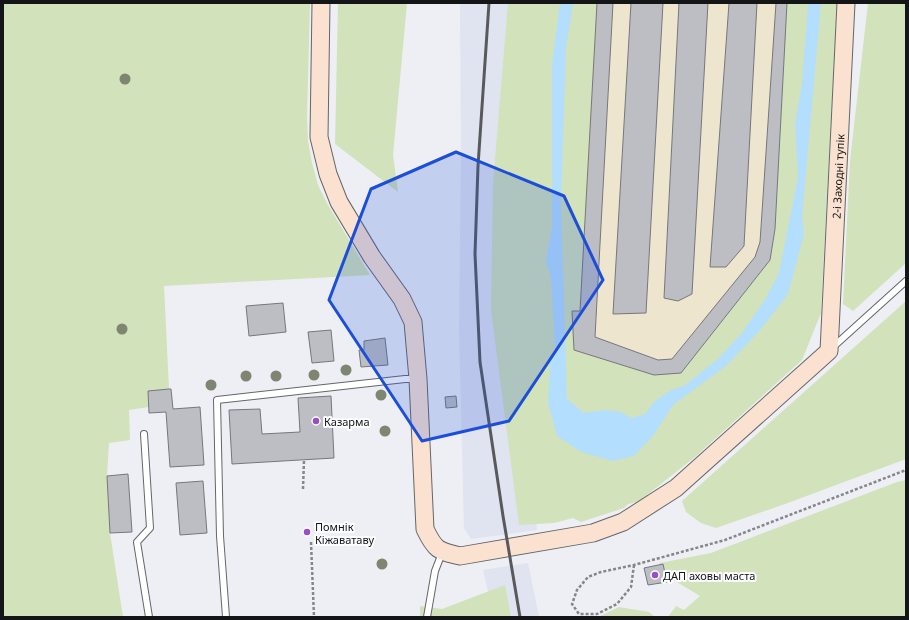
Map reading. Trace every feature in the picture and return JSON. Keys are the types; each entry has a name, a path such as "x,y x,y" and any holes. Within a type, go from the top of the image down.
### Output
{"main road":[{"path":"321,3 319,137 328,174 339,202 372,258 402,299 413,322 418,379 425,529 431,543 442,552 460,556 593,533 623,522 676,488 829,351"},
{"name":"2-і Заходні тупік","path":"829,351 846,3"}],"lane":[{"path":"829,351 906,281"},
{"path":"226,617 220,536 217,400 405,379 418,379"},
{"path":"144,434 150,528 137,542 149,617"},
{"path":"427,617 435,571 442,552"}],"path":[{"path":"303,489 304,460"},
{"path":"634,565 631,587 617,604 597,614 579,614 572,604 577,590 588,577 601,572 634,565 725,540 906,470"},
{"path":"311,542 314,617"}],"highlighted area":[{"path":"456,152 564,196 603,280 509,421 422,441 329,300 371,189"}],"shaded area":[{"path":"460,3 536,3 519,281 537,530 471,539 464,528 459,331 461,148"},
{"path":"595,3 787,3 775,229 770,260 681,373 654,375 574,350 569,301"},
{"path":"528,563 539,617 494,617 483,570"}],"green space":[{"path":"3,3 310,3 307,117 308,141 312,163 318,185 328,205 370,275 164,286 169,389 148,391 149,407 129,410 130,440 109,443 107,476 110,533 123,617 3,617"},
{"path":"338,3 407,3 393,155 398,192 335,144"},
{"path":"508,3 597,3 580,311 572,311 574,350 654,375 682,372 770,260 775,229 787,3 837,3 821,313 802,360 695,457 638,502 628,504 624,508 581,522 573,518 554,523 519,525 491,310 493,183"},
{"path":"868,3 906,3 906,263 853,311 843,304 850,161"},
{"path":"906,301 906,459 716,528 701,523 686,512 682,501"},
{"path":"906,480 906,617 668,617 676,606 684,610 700,596 657,570 660,563 711,553 897,482"},
{"path":"505,585 511,617 420,617 420,606 442,609"},
{"path":"619,607 649,612 655,617 598,617"}],"water":[{"path":"560,3 573,3 566,47 561,202 567,399 584,413 605,410 620,412 632,418 645,414 655,401 671,390 684,386 718,359 742,333 766,298 779,273 798,177 795,123 802,84 808,3 821,3 802,217 804,234 788,294 761,329 727,365 673,405 653,436 634,456 613,461 581,452 557,436 548,403 550,364 555,347 551,278 546,261 552,227 552,64"}],"building":[{"path":"597,3 613,3 595,337 658,360 672,359 755,257 760,242 776,3 787,3 775,229 770,260 681,373 654,375 574,350 572,311 580,311"},
{"path":"631,3 663,3 646,313 613,314"},
{"path":"679,3 708,3 692,294 678,301 664,298"},
{"path":"729,3 757,3 744,246 726,267 710,267"},
{"path":"283,303 286,332 249,336 246,306"},
{"path":"331,330 334,361 312,363 308,332"},
{"path":"385,338 388,365 361,367 359,350 364,350 364,341"},
{"path":"171,389 173,409 200,407 204,465 170,467 166,412 149,413 148,391"},
{"name":"Казарма","path":"331,396 334,458 232,464 229,410 260,409 262,434 300,432 298,398"},
{"path":"456,396 457,407 446,408 445,397"},
{"path":"128,474 132,532 110,533 107,476"},
{"path":"203,481 207,533 180,535 176,483"},
{"name":"ДАП аховы маста","path":"663,564 667,582 648,585 644,568"}],"railway":[{"path":"489,3 478,166 475,254 480,362 520,617"}],"place":[{"name":"Казарма","path":"316,421"},
{"name":"Помнік Кіжаватаву","path":"307,532"},
{"name":"ДАП аховы маста","path":"655,575"}]}
